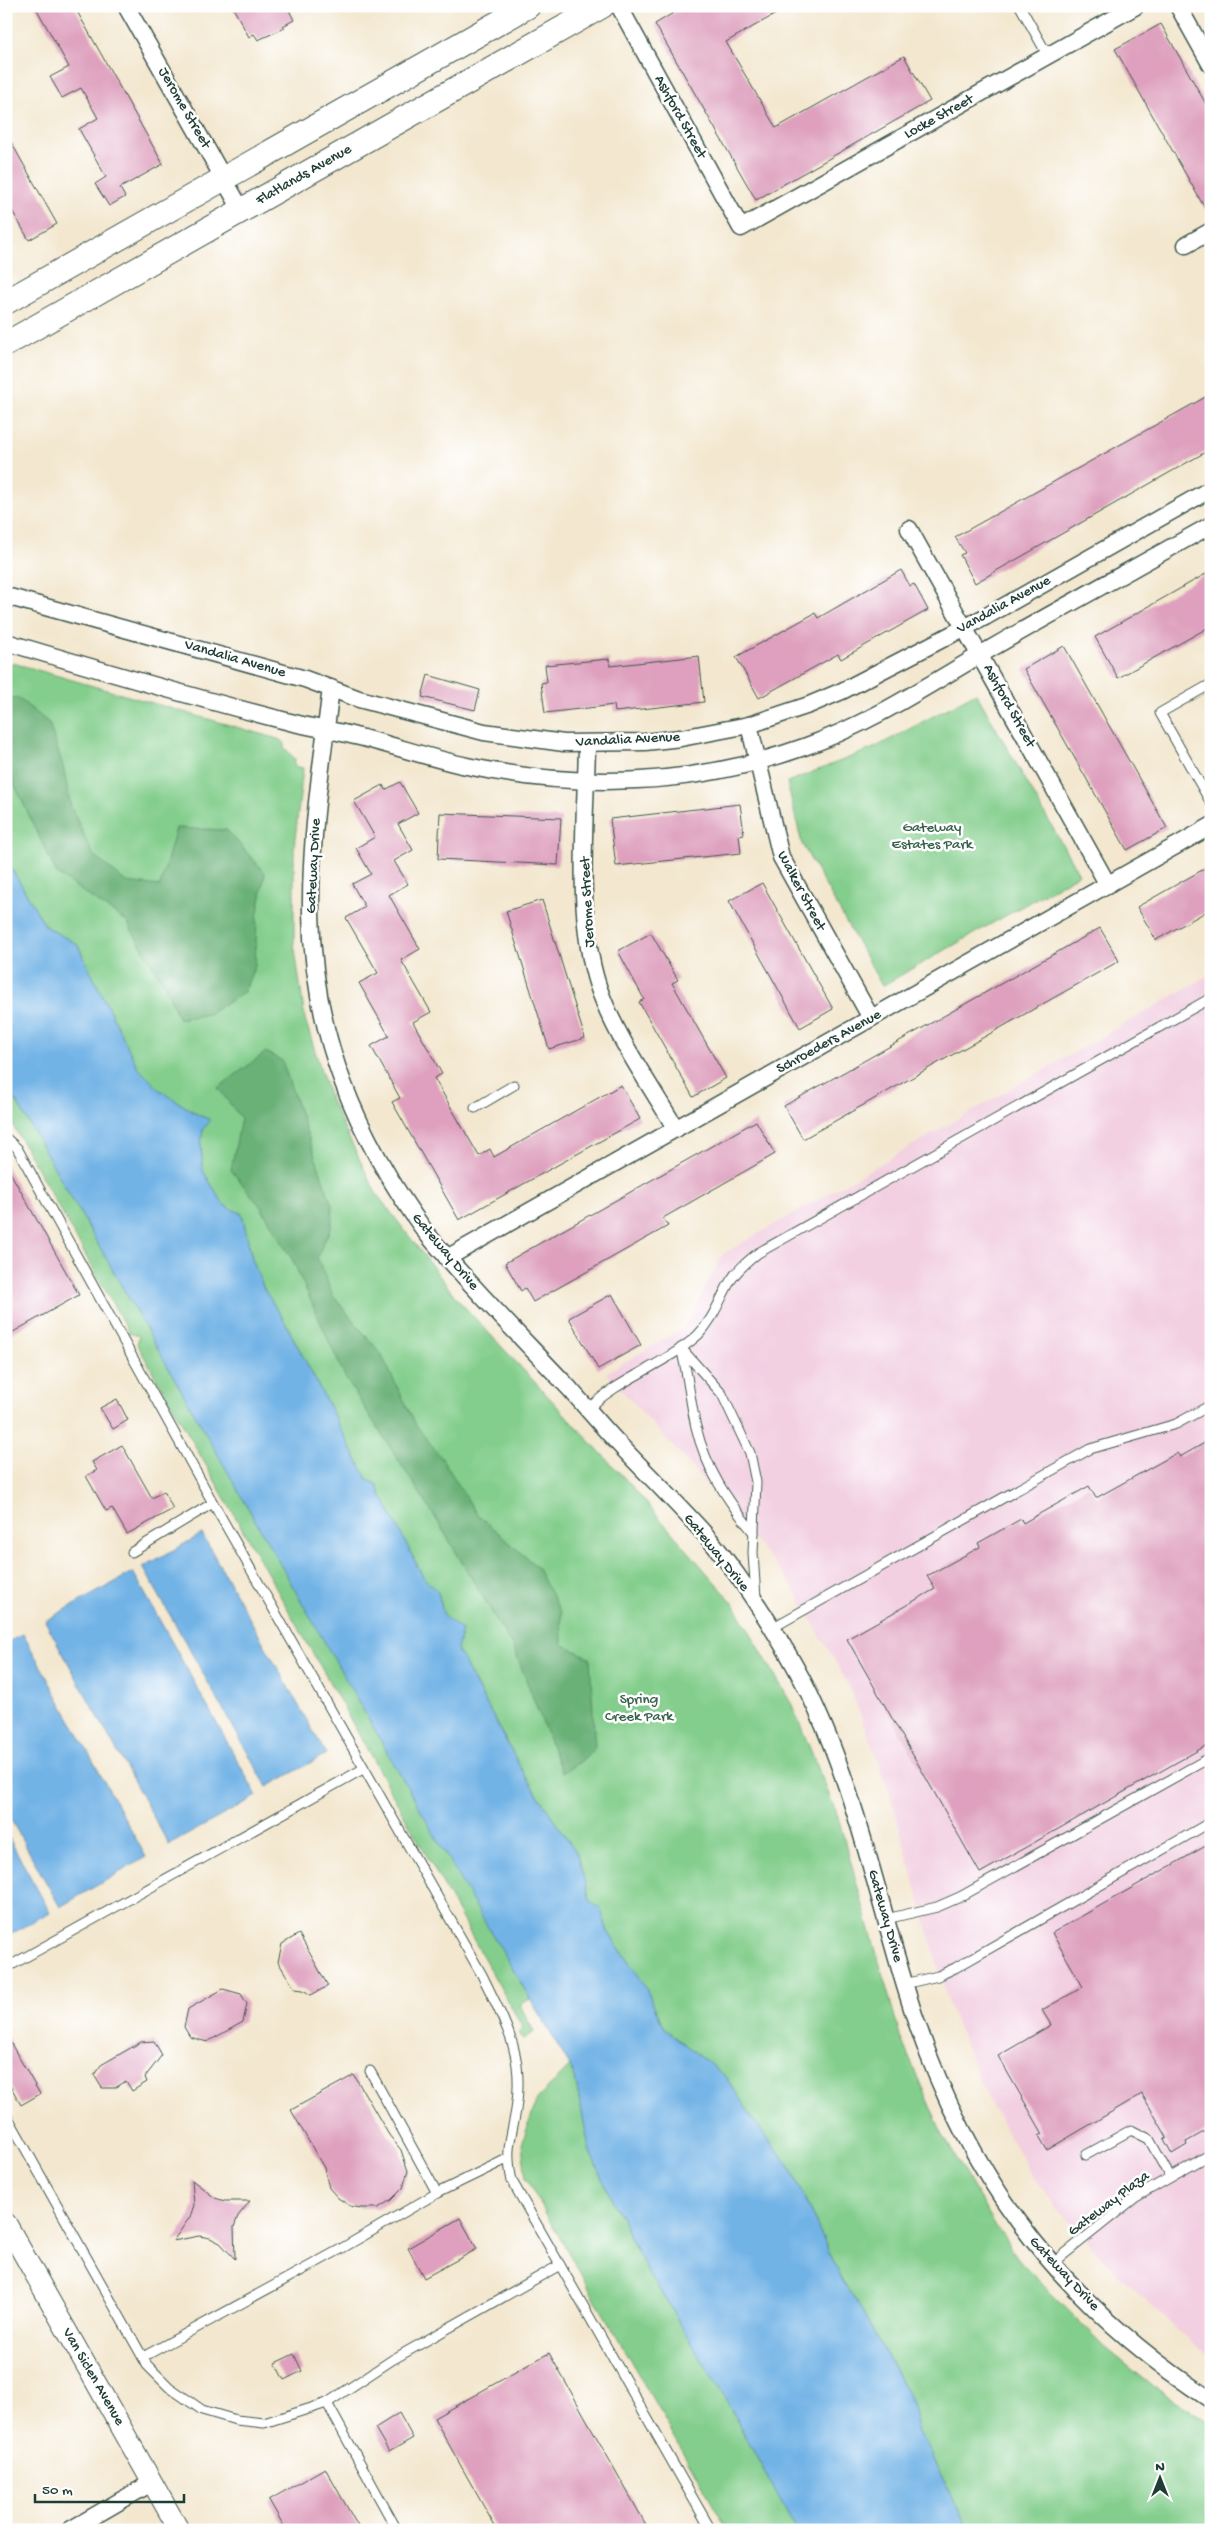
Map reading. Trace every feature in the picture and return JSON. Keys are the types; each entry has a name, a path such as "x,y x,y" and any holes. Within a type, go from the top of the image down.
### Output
{"main road":[{"path":"9,295 224,178 528,6"},
{"name":"Flatlands Avenue","path":"6,344 602,6"}],"street":[{"name":"Jerome Street","path":"126,6 242,211"},
{"name":"Ashford Street","path":"619,6 741,228"},
{"name":"Locke Street","path":"741,228 1136,6"},
{"path":"1178,6 1211,65"},
{"path":"1186,245 1211,231"},
{"name":"Vandalia Avenue","path":"6,596 331,688 359,699 484,732 587,744 681,738 748,724 809,705 842,691 965,627 1211,489"},
{"name":"Vandalia Avenue","path":"6,642 286,721 468,766 532,777 586,781 679,777 757,762 807,746 856,725 911,696 1211,525"},
{"name":"Ashford Street","path":"910,529 1108,885"},
{"name":"Gateway Drive","path":"331,688 311,890 313,949 322,1013 342,1082 376,1159 408,1208 447,1258 712,1542 757,1605 803,1682 830,1741 850,1795 904,1984 928,2058 965,2137 1005,2206 1052,2264 1130,2340 1181,2380 1211,2400"},
{"name":"Walker Street","path":"748,724 781,857 871,1018"},
{"name":"Jerome Street","path":"587,744 586,917 593,968 612,1017 676,1129"},
{"name":"Schroeders Avenue","path":"447,1258 1211,826"},
{"name":"Van Siclen Avenue","path":"6,2223 180,2530"},
{"path":"70,2530 153,2482"}],"lane":[{"path":"1020,6 1048,56"},
{"path":"1211,684 1160,713 1211,802"},
{"path":"588,1409 618,1385 681,1348 706,1325 732,1279 758,1253 1211,998"},
{"path":"475,1108 514,1085"},
{"path":"6,1138 18,1148 213,1504 482,1975 515,2046 517,2103 507,2159 512,2181 711,2530"},
{"path":"681,1348 689,1380 692,1411 704,1456 722,1492 754,1533"},
{"path":"681,1348 722,1394 745,1441 756,1482 754,1533 757,1605"},
{"path":"772,1628 1090,1449 1176,1424 1211,1405"},
{"path":"132,1552 213,1504"},
{"path":"886,1920 937,1907 960,1897 1211,1757"},
{"path":"6,1968 364,1769"},
{"path":"904,1984 938,1976 955,1968 1211,1822"},
{"path":"370,2071 437,2193"},
{"path":"6,2114 143,2357 169,2387 202,2410 236,2420 264,2423 327,2403 392,2360 560,2264"},
{"path":"1086,2155 1131,2130 1149,2139 1170,2177"},
{"name":"Gateway Plaza","path":"1052,2264 1126,2204 1211,2154"},
{"path":"143,2357 339,2250 437,2193 507,2159"},
{"path":"327,2403 397,2530"}],"shaded area":[{"path":"1211,974 1211,2355 1195,2346 1119,2276 1056,2208 1031,2174 985,2093 949,2006 888,1787 849,1686 789,1581 682,1456 606,1373 685,1327 723,1254"}],"green space":[{"name":"Spring Creek Park","path":"13,663 278,739 285,743 284,747 295,759 294,766 303,768 294,848 294,943 305,1019 330,1099 376,1193 458,1300 629,1483 734,1604 792,1705 837,1814 901,2039 941,2132 997,2228 1022,2264 1106,2348 1155,2388 1211,2423 1211,2530 969,2530 919,2432 910,2397 856,2301 842,2280 790,2167 757,2125 725,2076 664,2028 643,1982 608,1932 601,1910 590,1900 576,1852 525,1776 457,1649 461,1630 444,1616 438,1592 423,1577 376,1484 367,1479 286,1324 264,1289 252,1259 242,1214 224,1205 203,1171 201,1144 203,1129 210,1120 198,1115 161,1091 138,1068 77,944 46,927 6,859 6,666"},
{"name":"Gateway Estates Park","path":"976,693 1079,874 882,986 802,844 787,782 874,748"},
{"path":"6,697 18,698 49,723 63,766 71,807 93,855 126,882 160,886 176,828 227,830 265,873 257,918 255,965 244,992 209,1014 179,1019 164,984 127,922 57,874 6,767"},
{"path":"266,1052 282,1061 332,1205 332,1225 317,1257 333,1296 381,1354 416,1425 443,1460 476,1513 537,1567 561,1613 562,1644 590,1658 595,1748 580,1762 562,1773 515,1651 435,1517 346,1379 293,1261 261,1207 231,1170 241,1118 218,1088"},
{"path":"6,1083 530,1999 520,2005 534,2032 524,2040 519,2033 523,2028 137,1344 139,1336 129,1333 6,1113"},
{"path":"570,2066 574,2073 590,2152 612,2200 643,2263 722,2393 796,2530 728,2530 526,2179 522,2144 537,2099"}],"water":[{"path":"6,859 46,927 77,944 138,1068 161,1091 198,1115 211,1120 203,1129 201,1144 203,1171 224,1205 242,1214 252,1259 264,1289 286,1324 367,1479 376,1484 423,1577 438,1592 444,1616 462,1630 457,1650 525,1776 576,1852 590,1900 601,1910 608,1932 643,1982 664,2028 725,2076 757,2125 790,2167 842,2280 856,2301 910,2397 919,2432 969,2530 796,2530 722,2393 643,2263 612,2200 590,2152 574,2073 463,1885 6,1083"},
{"path":"202,1534 326,1754 267,1787 143,1567"},
{"path":"133,1572 257,1796 169,1845 45,1621"},
{"path":"23,1634 146,1857 60,1907 6,1811 6,1643"},
{"path":"6,1833 50,1912 6,1937"}],"building":[{"path":"35,6 74,6 163,164 120,188 125,197 109,206 95,184 106,177 79,129 98,118 81,88 62,98 50,77 69,67"},
{"path":"232,6 287,6 294,20 283,26 285,28 258,40 254,34 249,37"},
{"path":"685,6 790,6 726,42 776,128 904,56 930,101 756,200 655,24"},
{"path":"1161,24 1211,113 1211,219 1115,49"},
{"path":"6,133 57,224 29,240 6,200"},
{"path":"1211,394 1211,449 975,583 960,555 965,553 955,537"},
{"path":"901,570 910,586 914,584 928,610 841,659 838,654 759,698 736,657 815,613 818,618"},
{"path":"1211,571 1211,626 1118,678 1095,637"},
{"path":"1064,646 1167,828 1127,850 1024,669"},
{"path":"699,656 704,702 615,712 614,705 545,713 541,683 547,682 545,665 609,659 610,666"},
{"path":"428,675 480,690 475,710 422,697"},
{"path":"400,782 418,813 398,824 413,850 394,861 408,884 389,895 420,949 401,960 431,1012 413,1022 442,1074 434,1078 479,1156 490,1149 494,1157 621,1085 640,1119 459,1220 392,1102 400,1098 371,1046 389,1036 359,983 378,973 346,918 365,907 352,884 371,874 356,848 375,837 354,801 383,785 385,790"},
{"path":"740,804 744,834 739,835 741,853 616,866 610,819"},
{"path":"440,813 561,818 558,865 438,859"},
{"path":"1211,865 1211,909 1156,940 1137,907"},
{"path":"762,883 833,1009 800,1028 729,901"},
{"path":"542,900 585,1038 549,1049 506,911"},
{"path":"1100,928 1119,961 803,1139 784,1106"},
{"path":"651,933 678,980 672,983 726,1078 693,1097 639,1002 644,999 618,951"},
{"path":"756,1121 775,1154 663,1218 668,1226 533,1302 525,1288 521,1291 505,1263"},
{"path":"6,1165 79,1295 6,1336"},
{"path":"612,1294 641,1345 598,1369 569,1318"},
{"path":"117,1399 128,1420 113,1429 100,1408"},
{"path":"1211,1439 1211,1743 980,1873 847,1639 935,1589 927,1576 980,1547 978,1543 1021,1519 1023,1523 1089,1486 1096,1498 1177,1453 1180,1457"},
{"path":"122,1445 152,1498 164,1491 173,1509 127,1534 112,1508 106,1511 86,1476 97,1470 92,1462"},
{"path":"1211,1843 1211,2128 1186,2142 1187,2145 1172,2154 1164,2139 1167,2137 1142,2094 1047,2150 1039,2136 1043,2134 998,2056 1051,2025 1042,2010 1083,1987 1052,1933"},
{"path":"299,1934 328,1986 311,1995 303,1990 295,1989 278,1962 282,1944"},
{"path":"223,1989 241,1994 247,2004 243,2022 207,2042 190,2037 184,2027 188,2009"},
{"path":"6,2035 40,2094 21,2105 6,2078"},
{"path":"154,2041 162,2055 145,2077 147,2082 132,2091 126,2081 115,2088 102,2088 94,2075 101,2065 141,2042"},
{"path":"354,2075 389,2135 401,2150 408,2171 403,2188 391,2200 378,2208 350,2206 338,2198 329,2188 324,2168 291,2110"},
{"path":"192,2180 215,2198 225,2201 250,2201 238,2216 234,2227 235,2259 220,2243 210,2238 199,2236 173,2241 190,2217 194,2205"},
{"path":"460,2218 477,2249 424,2278 408,2248"},
{"path":"549,2353 649,2530 497,2530 434,2418"},
{"path":"294,2354 302,2371 284,2380 275,2363"},
{"path":"399,2413 413,2438 389,2452 375,2428"},
{"path":"325,2468 360,2530 286,2530 269,2500"}]}
